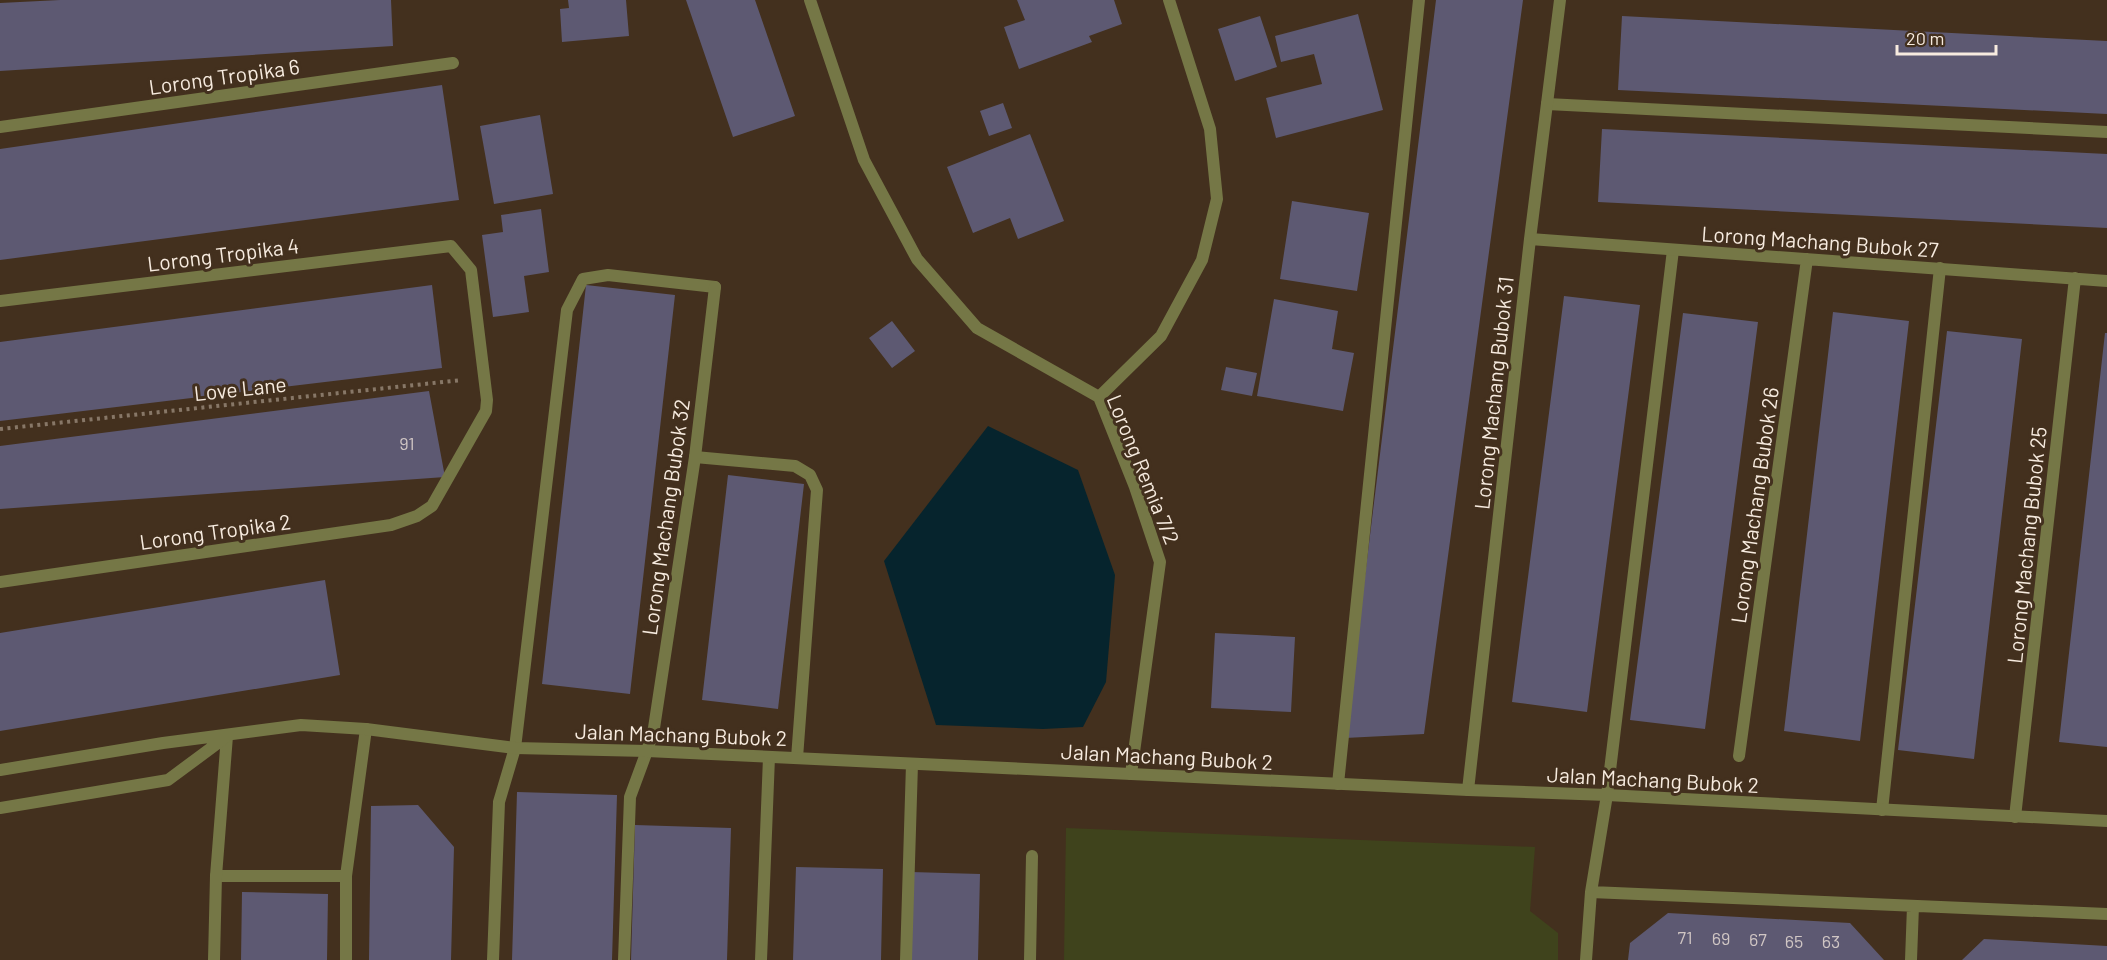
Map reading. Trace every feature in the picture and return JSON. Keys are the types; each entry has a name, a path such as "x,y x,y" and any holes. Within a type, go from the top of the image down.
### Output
{"street":[{"name":"Lorong Remia 7/2","path":"810,0 864,160 917,259 977,328 1099,397 1135,487 1160,562 1131,774"},
{"path":"1099,397 1161,336 1202,260 1217,199 1210,129 1169,0"},
{"path":"1338,784 1419,0"},
{"name":"Lorong Machang Bubok 31","path":"1468,790 1530,239 1560,0"},
{"name":"Lorong Tropika 6","path":"0,127 453,63"},
{"path":"1547,104 2107,132"},
{"name":"Lorong Machang Bubok 27","path":"1530,239 2107,280"},
{"name":"Lorong Tropika 4","path":"0,301 451,246 471,270 484,378"},
{"path":"1586,960 1591,892 1607,795 1673,250"},
{"name":"Lorong Machang Bubok 26","path":"1739,756 1807,259"},
{"path":"1882,810 1940,268"},
{"name":"Lorong Machang Bubok 32","path":"515,748 567,310 583,279 608,275 715,286 694,457 654,728 630,796 624,960"},
{"name":"Lorong Machang Bubok 25","path":"2015,817 2075,278"},
{"name":"Lorong Tropika 2","path":"0,582 391,525 417,516 432,506 486,411 484,378"},
{"path":"694,457 795,466 810,475 817,490 797,758"},
{"name":"Jalan Machang Bubok 2","path":"0,770 163,743 301,725 366,729 515,748 647,751 1607,795 2107,821"},
{"path":"346,960 346,876 366,729"},
{"path":"214,960 216,876 227,736"},
{"name":"Jalan Machang Bubok 2","path":"0,808 168,780 227,736"},
{"path":"493,960 499,801 515,748"},
{"path":"761,960 769,757"},
{"path":"906,960 912,764"},
{"path":"1030,960 1032,856"},
{"path":"216,876 346,876"},
{"path":"1591,892 2107,914"},
{"path":"1911,960 1913,906"}],"path":[{"name":"Love Lane","path":"0,429 484,378"}],"green space":[{"path":"1066,828 1535,847 1530,911 1558,933 1558,960 1064,960"}],"water":[{"path":"988,426 1078,470 1115,575 1106,682 1083,727 1043,729 936,725 884,561"}],"building":[{"path":"60,0 391,0 393,46 0,71 0,3"},
{"path":"568,0 626,0 629,36 562,42 560,9 569,8"},
{"path":"686,0 755,0 795,116 733,137"},
{"path":"1017,0 1114,0 1122,24 1089,36 1092,42 1019,69 1004,27 1025,20"},
{"path":"1436,0 1523,0 1424,734 1345,738"},
{"path":"1358,14 1383,110 1276,138 1266,98 1322,84 1314,54 1281,62 1275,36"},
{"path":"1260,16 1277,67 1235,81 1218,29"},
{"path":"1622,16 2107,41 2107,114 1618,90"},
{"path":"442,85 459,200 0,260 0,149"},
{"path":"1003,103 1012,128 989,136 980,111"},
{"path":"540,115 553,194 494,204 480,126"},
{"path":"1602,129 2107,154 2107,228 1598,202"},
{"path":"1030,134 1064,221 1018,239 1010,218 973,233 947,167"},
{"path":"1292,201 1369,213 1357,291 1280,279"},
{"path":"541,209 549,272 524,276 529,312 493,317 482,235 503,232 501,215"},
{"path":"432,285 442,368 0,421 0,342"},
{"path":"586,285 675,295 630,694 542,684"},
{"path":"1564,296 1640,305 1587,712 1512,702"},
{"path":"1274,299 1338,311 1332,349 1354,353 1343,411 1257,396"},
{"path":"1833,312 1909,321 1860,741 1784,731"},
{"path":"1683,313 1758,322 1705,729 1630,720"},
{"path":"892,321 915,351 892,368 869,338"},
{"path":"1947,331 2022,339 1974,759 1898,750"},
{"path":"2105,333 2107,333 2107,747 2059,742"},
{"path":"1226,367 1257,373 1252,396 1221,390"},
{"path":"429,391 445,477 0,509 0,446"},
{"path":"728,475 804,484 778,709 702,700"},
{"path":"325,580 340,675 0,731 0,633"},
{"path":"1215,633 1295,637 1291,712 1211,708"},
{"path":"517,792 617,795 612,960 512,960"},
{"path":"418,805 454,847 451,960 369,960 371,806"},
{"path":"635,825 731,828 727,960 631,960"},
{"path":"796,867 883,869 881,960 793,960"},
{"path":"911,872 980,874 978,960 909,960"},
{"path":"242,892 328,894 327,960 241,960"},
{"path":"1668,913 1850,923 1884,960 1628,960 1630,943"},
{"path":"1984,939 2107,946 2107,960 1962,960"}]}
